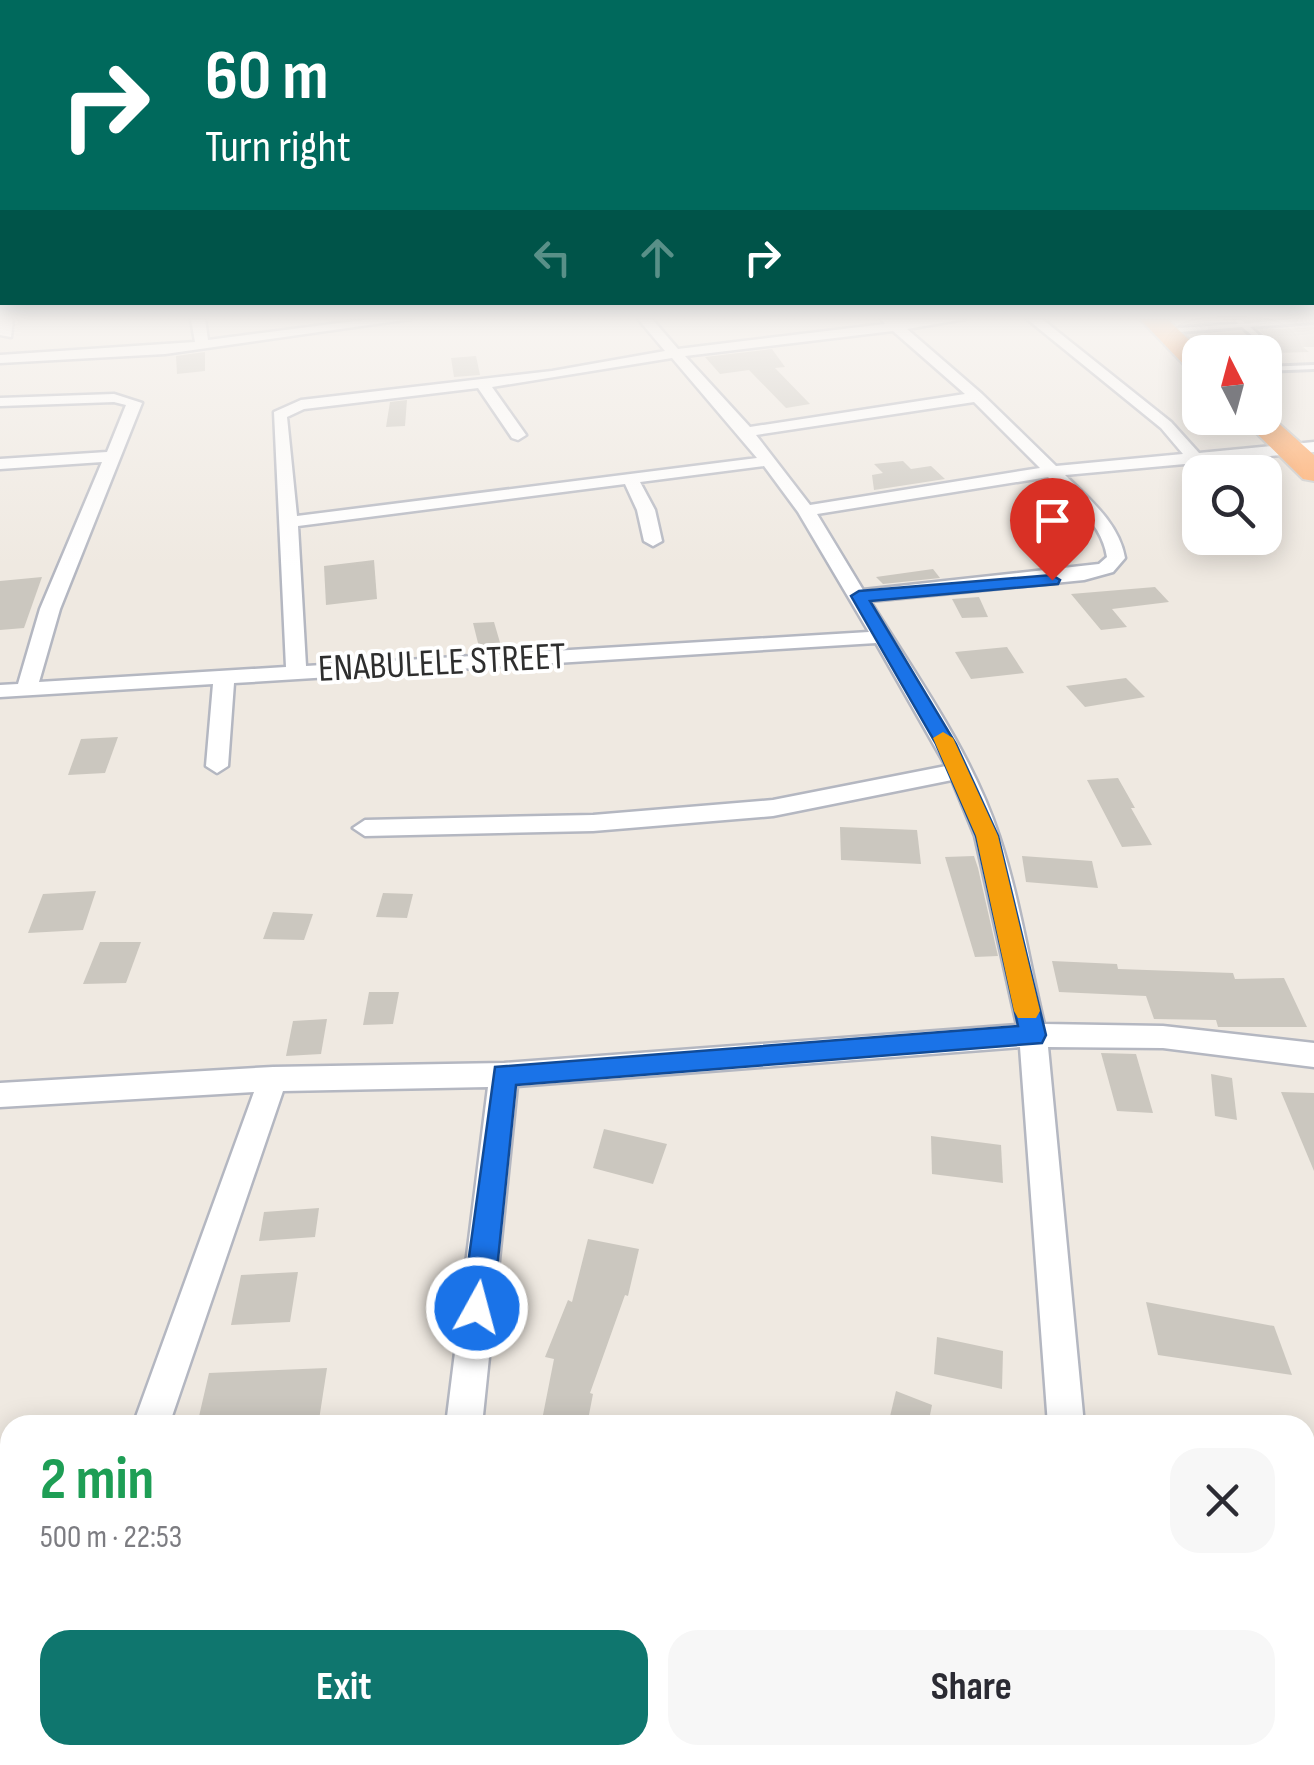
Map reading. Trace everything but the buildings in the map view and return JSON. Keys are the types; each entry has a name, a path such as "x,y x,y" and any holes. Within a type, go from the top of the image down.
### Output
{"highway":[{"path":"1282,426 1308,453"},
{"path":"1281,435 1308,453"}],"street":[{"path":"0,402 27,401"},
{"path":"26,689 50,608 133,401"},
{"path":"296,671 279,415 302,404 325,401"},
{"path":"495,401 518,435"},
{"path":"720,401 806,511 859,596 960,771 987,836 1033,1035 1065,1415"},
{"path":"746,432 955,401"},
{"path":"859,596 1052,580 1106,568 1116,558 1114,545 1097,516 981,401"},
{"path":"1135,401 1166,426 1192,455"},
{"path":"1231,455 1308,453"},
{"path":"806,511 1052,471 1182,457"},
{"path":"0,464 111,458"},
{"path":"289,522 768,461"},
{"path":"631,480 646,510 653,542"},
{"name":"ENABULELE STREET","path":"0,691 884,637"},
{"path":"218,766 224,676"},
{"path":"365,828 593,822 773,808 960,771"},
{"path":"0,1095 273,1080 504,1075 1033,1035 1163,1037 1314,1055"},
{"path":"465,1415 504,1075"},
{"path":"155,1415 273,1080"}],"slow traffic":[{"path":"943,738 987,836 1027,1011"}],"route":[{"path":"477,1308 504,1075 1033,1035 987,836 946,744 859,596 1052,580"}]}
